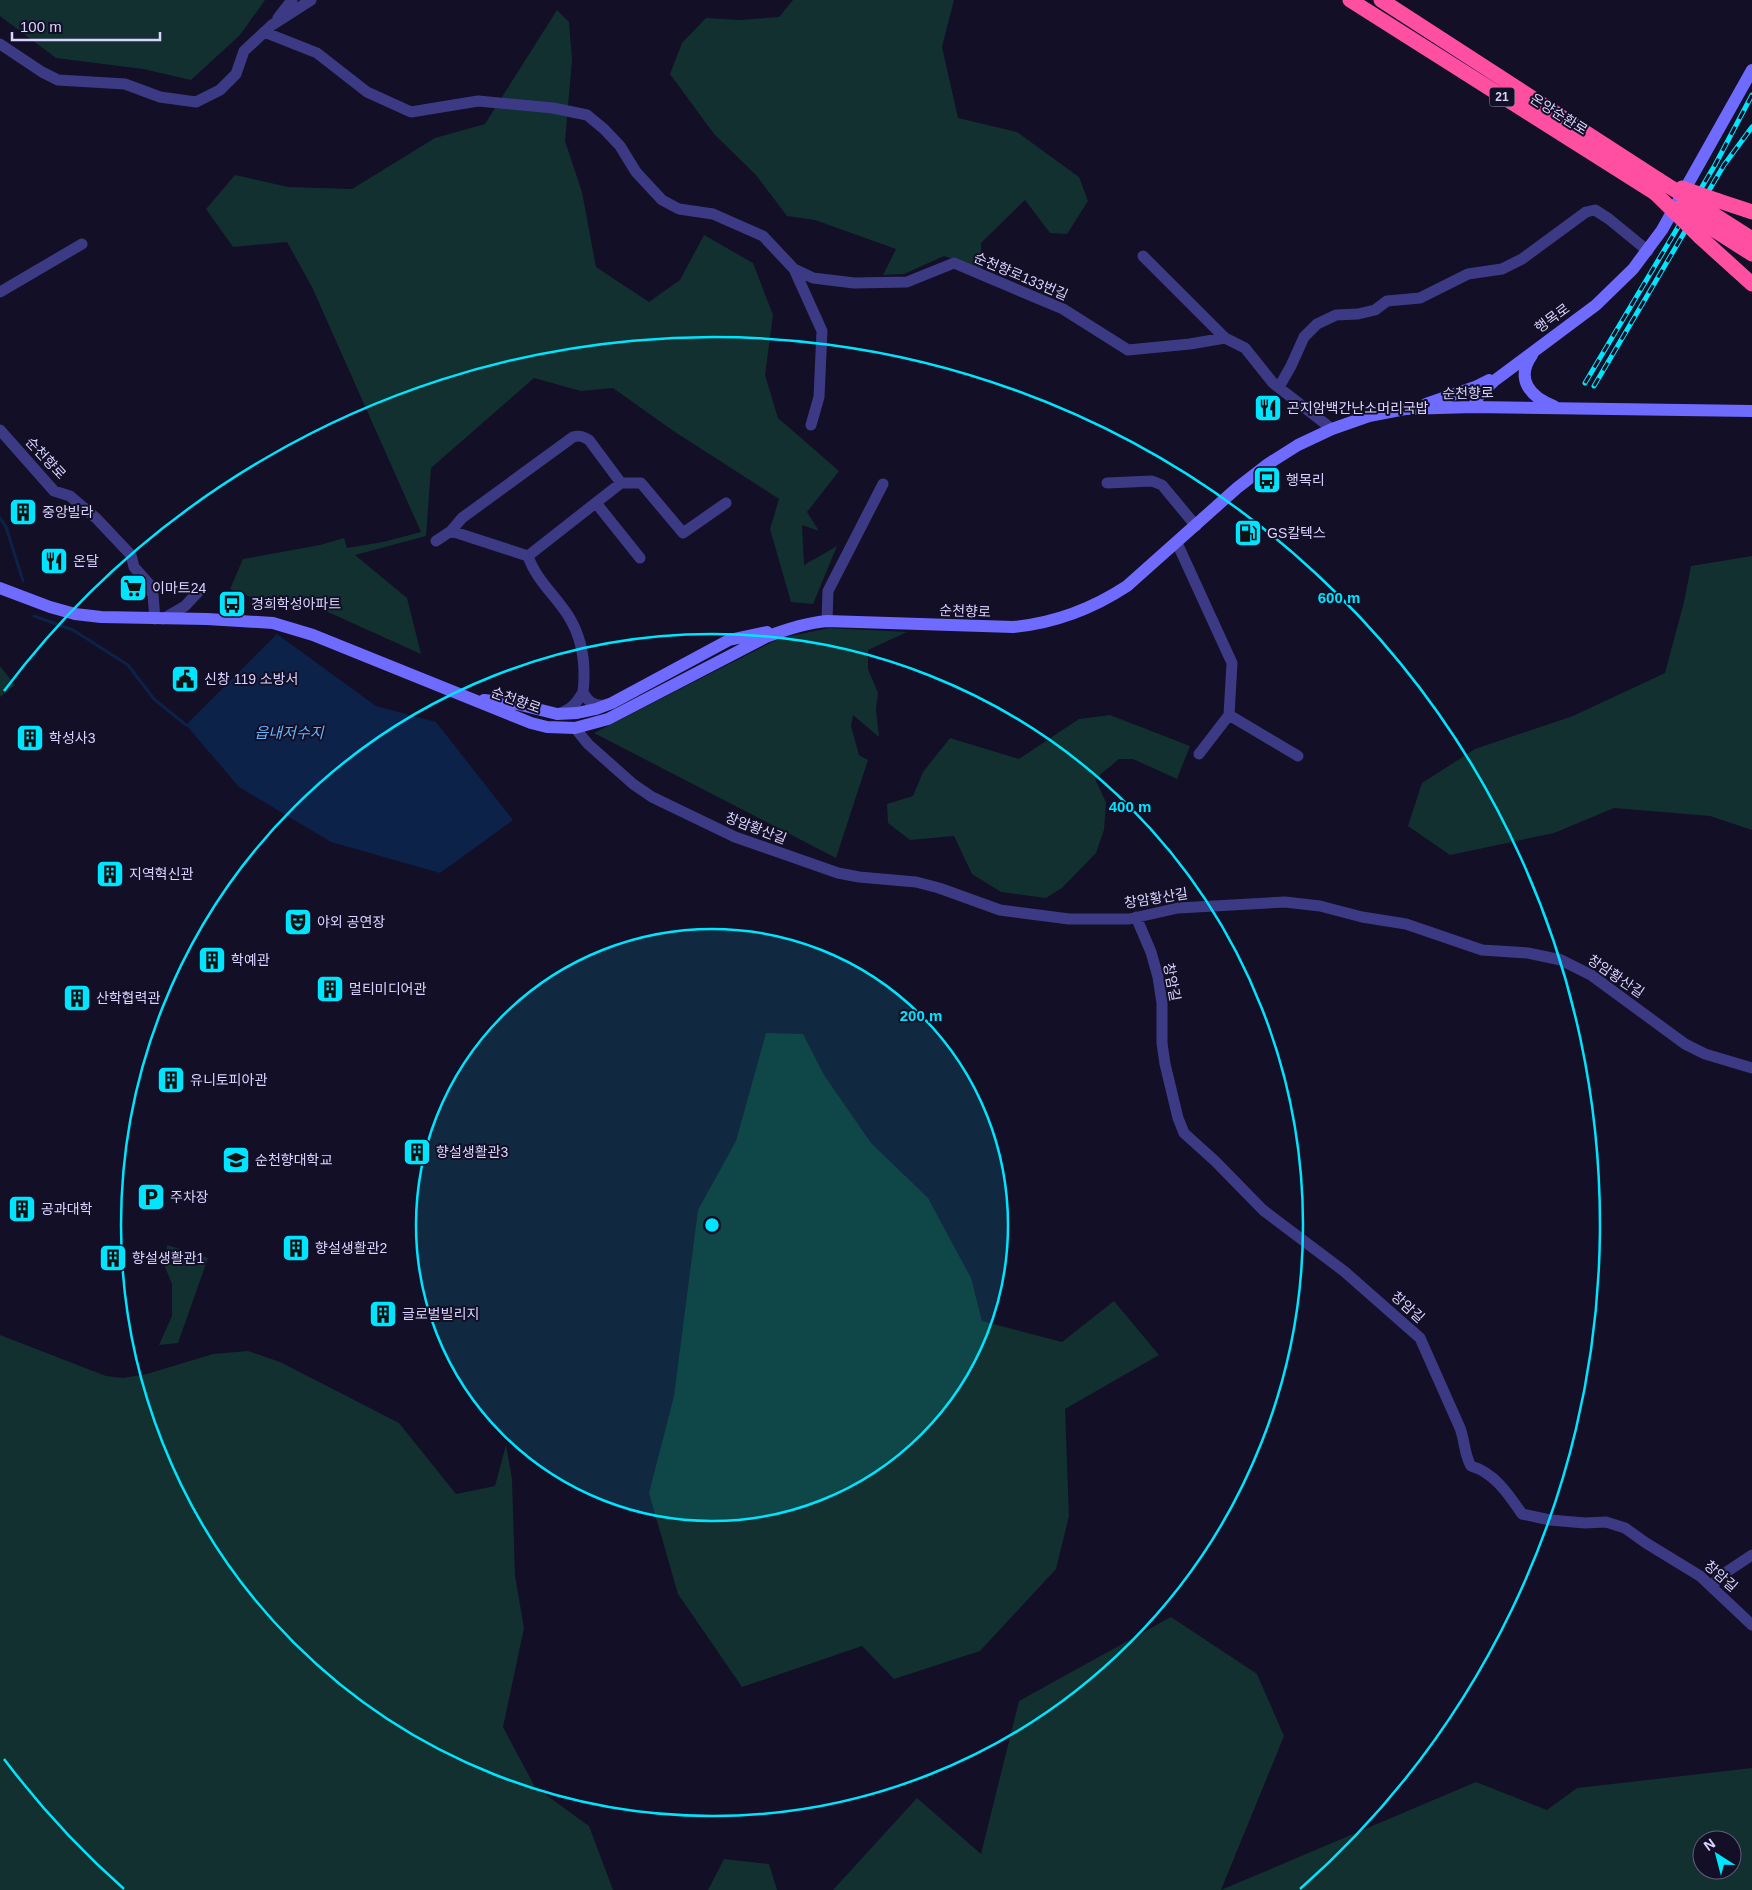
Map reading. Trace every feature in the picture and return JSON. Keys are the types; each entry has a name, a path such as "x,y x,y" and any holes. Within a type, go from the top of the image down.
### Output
{"highway":[{"name":"온양순환로","path":"1350,0 1657,186"},
{"name":"온양순환로","path":"1381,0 1710,220 1752,254"},
{"path":"1657,186 1710,220 1752,284"},
{"path":"1710,220 1752,212"},
{"name":"온양순환로","path":"1710,220 1752,239"}],"main road":[{"name":"행목로","path":"1473,407 1480,394 1511,368 1596,305 1633,269 1648,251 1662,230 1752,70"},
{"path":"1536,349 1525,365 1524,379 1529,390 1541,401 1561,408"},
{"path":"1405,409 1444,399 1475,388 1511,368"},
{"name":"순천향로","path":"0,588 50,608 75,614 100,617 207,619 273,623 313,636 531,723 547,727 575,728 608,719 766,637 787,629 827,621 1013,627 1038,625 1086,610 1108,599 1127,586 1237,488 1268,464 1298,445 1332,429 1369,416 1405,409 1473,407 1752,411"},
{"path":"464,697 517,704 557,714 577,713 612,703 729,640 787,629"}],"street":[{"path":"0,44 42,72 58,80 125,84 160,97 196,102 220,90 236,74 244,51 268,29 292,0"},
{"path":"268,29 312,0"},
{"name":"순천향로133번길","path":"268,29 317,53 366,92 411,112 478,101 553,108 586,114 620,146 636,172 662,200 679,208 713,214 763,236 794,269 813,278 854,283 907,282 954,263 1063,309 1128,350 1190,344 1225,338"},
{"path":"1278,387 1304,336 1317,324 1336,315 1358,314 1375,310 1387,301 1394,299 1420,298 1468,274 1502,269 1522,259 1586,212 1595,210 1648,251"},
{"path":"0,292 82,244"},
{"path":"1144,256 1225,338 1244,348 1278,387 1332,429"},
{"path":"794,269 822,331 819,397 811,425"},
{"name":"순천향로","path":"0,430 54,491 70,496 96,518 131,556 134,567 149,584 159,619"},
{"path":"436,541 451,531 462,518 578,435 589,440 621,483"},
{"path":"1107,483 1152,481 1162,485 1196,526"},
{"path":"528,556 621,483 641,483 683,533 726,503"},
{"path":"827,621 828,591 882,484"},
{"path":"596,503 640,558"},
{"path":"451,531 528,556"},
{"path":"1177,543 1232,663 1228,715 1199,754"},
{"path":"528,556 534,572 572,622 583,653 585,676 582,692 574,706 565,712 557,714"},
{"path":"159,619 185,606 200,590"},
{"path":"582,692 590,702 596,705 612,703"},
{"path":"1228,715 1298,756"},
{"name":"창암황산길","path":"575,728 588,744 632,784 652,797 735,837 818,867 859,877 928,884 984,905 1017,914 1069,920 1122,919 1178,908 1297,902 1362,917 1413,925 1482,950 1553,958 1578,968 1591,975 1685,1044 1706,1054 1752,1068"},
{"name":"창암길","path":"1136,917 1151,952 1158,977 1162,1003 1162,1043 1178,1118 1184,1133 1263,1210 1345,1272 1420,1338 1460,1428 1464,1448 1471,1466 1478,1468 1497,1482 1510,1496 1522,1514 1550,1520 1616,1524 1625,1528 1692,1571 1752,1625"},
{"path":"1712,1587 1719,1577 1752,1555"}],"green space":[{"path":"0,0 265,0 240,35 191,80 143,69 56,58 0,16"},
{"path":"793,0 954,0 942,47 958,118 1017,132 1079,177 1088,201 1067,234 1050,233 1025,200 981,243 982,269 944,256 904,274 883,275 896,249 815,220 787,216 756,175 714,134 670,74 682,43 706,18 740,20 779,17"},
{"path":"557,10 569,22 572,60 565,141 582,192 596,267 649,302 680,280 704,235 753,263 773,315 765,375 778,418 839,471 807,512 819,531 802,525 804,565 837,546 813,604 791,602 770,529 779,499 672,430 613,388 581,391 534,378 431,468 426,536 355,555 407,598 421,654 310,604 251,597 230,589 243,559 320,545 344,538 347,548 383,542 421,532 312,287 287,242 233,247 206,209 235,175 288,187 352,189 435,138 485,124"},
{"path":"1752,556 1752,830 1710,816 1614,808 1554,833 1450,855 1408,826 1422,783 1475,749 1573,716 1665,673 1684,602 1691,566"},
{"path":"830,628 907,632 868,650 868,669 878,693 876,709 879,737 853,715 851,726 859,755 868,760 836,858 594,733 780,638"},
{"path":"0,666 15,685 0,697"},
{"path":"1110,715 1190,746 1177,779 1133,759 1119,759 1095,779 1106,802 1104,830 1096,853 1062,888 1046,898 1001,892 972,874 954,836 910,840 888,823 887,804 913,796 923,772 950,738 1019,759 1079,719"},
{"path":"766,1033 803,1034 824,1075 871,1143 928,1198 971,1278 982,1321 1062,1342 1114,1301 1159,1355 1065,1409 1069,1516 1056,1569 980,1651 894,1679 862,1646 742,1687 678,1594 649,1493 674,1396 698,1210 736,1141"},
{"path":"167,1245 208,1258 178,1343 159,1345 172,1316 172,1284 165,1267"},
{"path":"0,1335 106,1376 123,1378 147,1374 213,1354 248,1351 280,1362 399,1423 456,1494 495,1486 506,1445 512,1479 515,1576 524,1628 503,1727 535,1787 589,1826 613,1890 0,1890"},
{"path":"1171,1617 1257,1674 1284,1736 1221,1890 833,1890 917,1798 981,1854 1019,1701"},
{"path":"1752,1768 1752,1890 1221,1890 1476,1782 1547,1810 1577,1788"},
{"path":"724,1859 769,1864 777,1890 708,1890"}],"water":[{"name":"읍내저수지","path":"277,634 376,706 436,722 513,820 440,873 331,842 239,787 186,725"}],"waterway":[{"path":"0,518 6,527 23,581"},
{"path":"34,616 73,630 128,665 154,699 186,725"}],"railway":[{"path":"1585,383 1715,165 1752,95"},
{"path":"1594,386 1724,165 1752,127"}],"place":[{"name":"곤지암백간난소머리국밥","path":"1268,408"},
{"name":"행목리","path":"1267,480"},
{"name":"중앙빌라","path":"23,512"},
{"name":"GS칼텍스","path":"1248,533"},
{"name":"온달","path":"54,561"},
{"name":"이마트24","path":"133,588"},
{"name":"경희학성아파트","path":"232,604"},
{"name":"신창 119 소방서","path":"185,679"},
{"name":"학성사3","path":"30,738"},
{"name":"지역혁신관","path":"110,874"},
{"name":"야외 공연장","path":"298,922"},
{"name":"학예관","path":"212,960"},
{"name":"멀티미디어관","path":"330,989"},
{"name":"산학협력관","path":"77,998"},
{"name":"유니토피아관","path":"171,1080"},
{"name":"향설생활관3","path":"417,1152"},
{"name":"순천향대학교","path":"236,1160"},
{"name":"주차장","path":"151,1197"},
{"name":"공과대학","path":"22,1209"},
{"name":"향설생활관2","path":"296,1248"},
{"name":"향설생활관1","path":"113,1258"},
{"name":"글로벌빌리지","path":"383,1314"}]}
